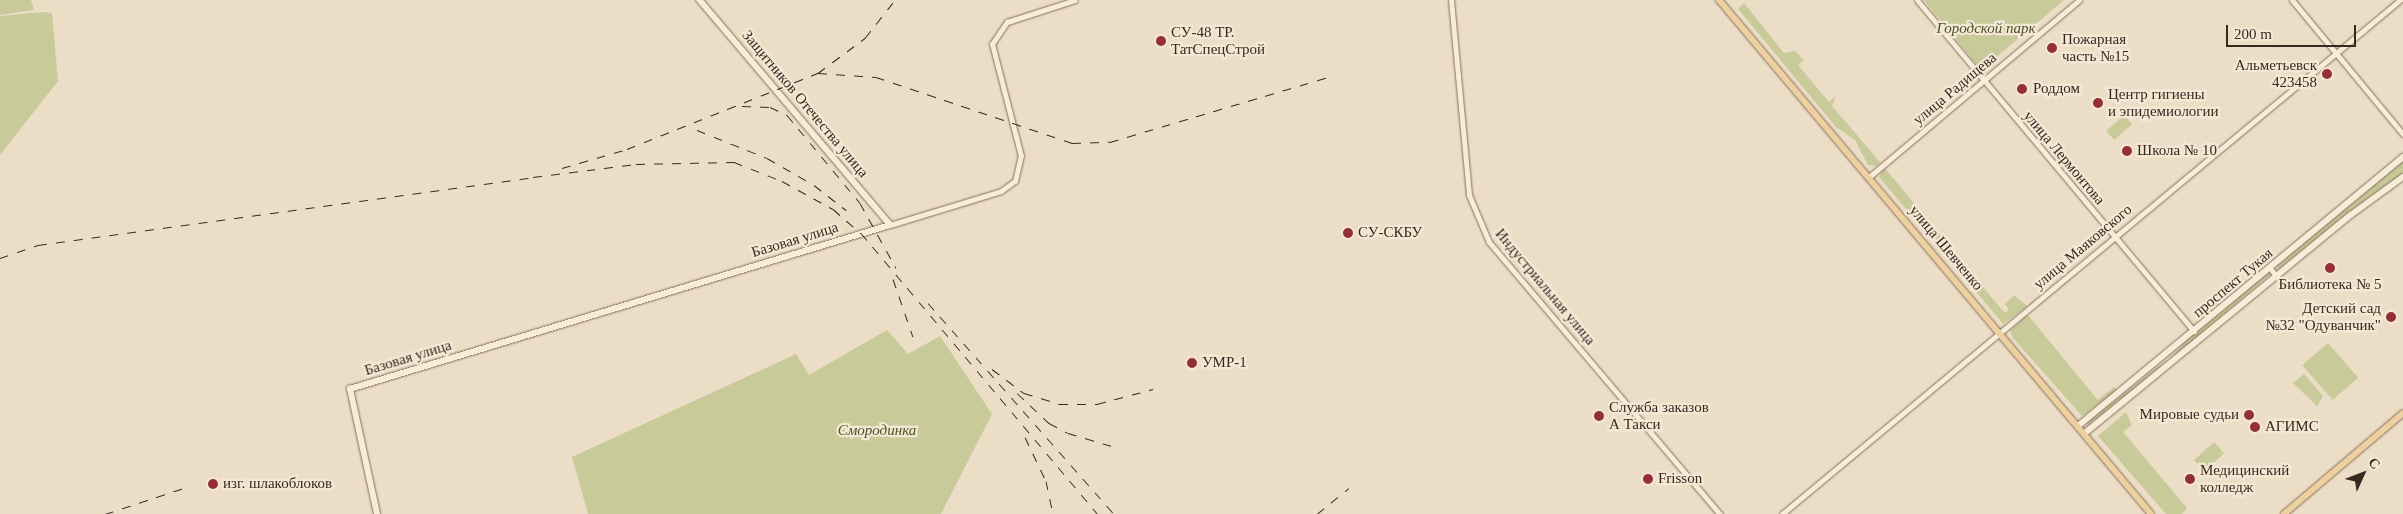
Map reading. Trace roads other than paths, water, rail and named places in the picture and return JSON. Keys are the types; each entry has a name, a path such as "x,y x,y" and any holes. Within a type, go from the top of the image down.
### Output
{"main road":[{"name":"Защитников Отечества улица","path":"700,0 890,225"},
{"name":"улица Шевченко","path":"1719,0 2000,332 2151,514"},
{"name":"проспект Тукая","path":"2078,426 2403,157"},
{"name":"проспект Тукая","path":"2084,434 2276,276 2403,177"},
{"name":"Базовая улица","path":"377,514 350,389 890,225"},
{"path":"2284,514 2403,413"}],"street":[{"name":"Базовая улица","path":"890,225 1002,191 1015,181 1021,156 993,42 1007,22 1075,0"},
{"name":"Индустриальная улица","path":"1451,0 1469,195 1488,242 1720,514"},
{"name":"улица Лермонтова","path":"1917,0 2194,331"},
{"name":"улица Радищева","path":"1869,177 2079,0"},
{"path":"2292,0 2403,134"},
{"name":"улица Маяковского","path":"1782,514 2400,0"},
{"path":"2270,268 2276,276"},
{"path":"2159,360 2166,367"}],"railway":[{"path":"818,73 865,38 895,0"},
{"path":"562,168 627,149 818,73 876,77 1072,143 1110,142 1328,77"},
{"path":"742,106 770,107 787,115 860,203 896,268"},
{"path":"697,130 767,158 814,185 846,210"},
{"path":"0,258 38,245 533,177 636,164 734,162 782,181 833,209 861,233 1098,514"},
{"path":"893,279 913,337"},
{"path":"928,303 1114,514"},
{"path":"992,369 1024,393 1059,404 1097,404 1153,389"},
{"path":"1017,393 1049,423 1068,433 1115,447"},
{"path":"1025,437 1046,481 1053,514"},
{"path":"105,514 184,488"},
{"path":"1317,514 1349,488"}],"place":[{"name":"СУ-48 ТР. ТатСпецСтрой","path":"1161,41"},
{"name":"Пожарная часть №15","path":"2052,48"},
{"name":"Альметьевск 423458","path":"2327,74"},
{"name":"Роддом","path":"2022,89"},
{"name":"Центр гигиены и эпидемиологии","path":"2098,103"},
{"name":"Школа № 10","path":"2127,151"},
{"name":"СУ-СКБУ","path":"1348,233"},
{"name":"Библиотека № 5","path":"2330,268"},
{"name":"Детский сад №32 \"Одуванчик\"","path":"2391,317"},
{"name":"УМР-1","path":"1192,363"},
{"name":"Мировые судьи","path":"2249,415"},
{"name":"Служба заказов А Такси","path":"1599,416"},
{"name":"АГИМС","path":"2255,427"},
{"name":"Frisson","path":"1648,479"},
{"name":"Медицинский колледж","path":"2190,479"},
{"name":"изг. шлакоблоков","path":"213,484"}],"park label":[{"name":"Городской парк","path":"1986,29"},
{"name":"Смородинка","path":"877,431"}]}
